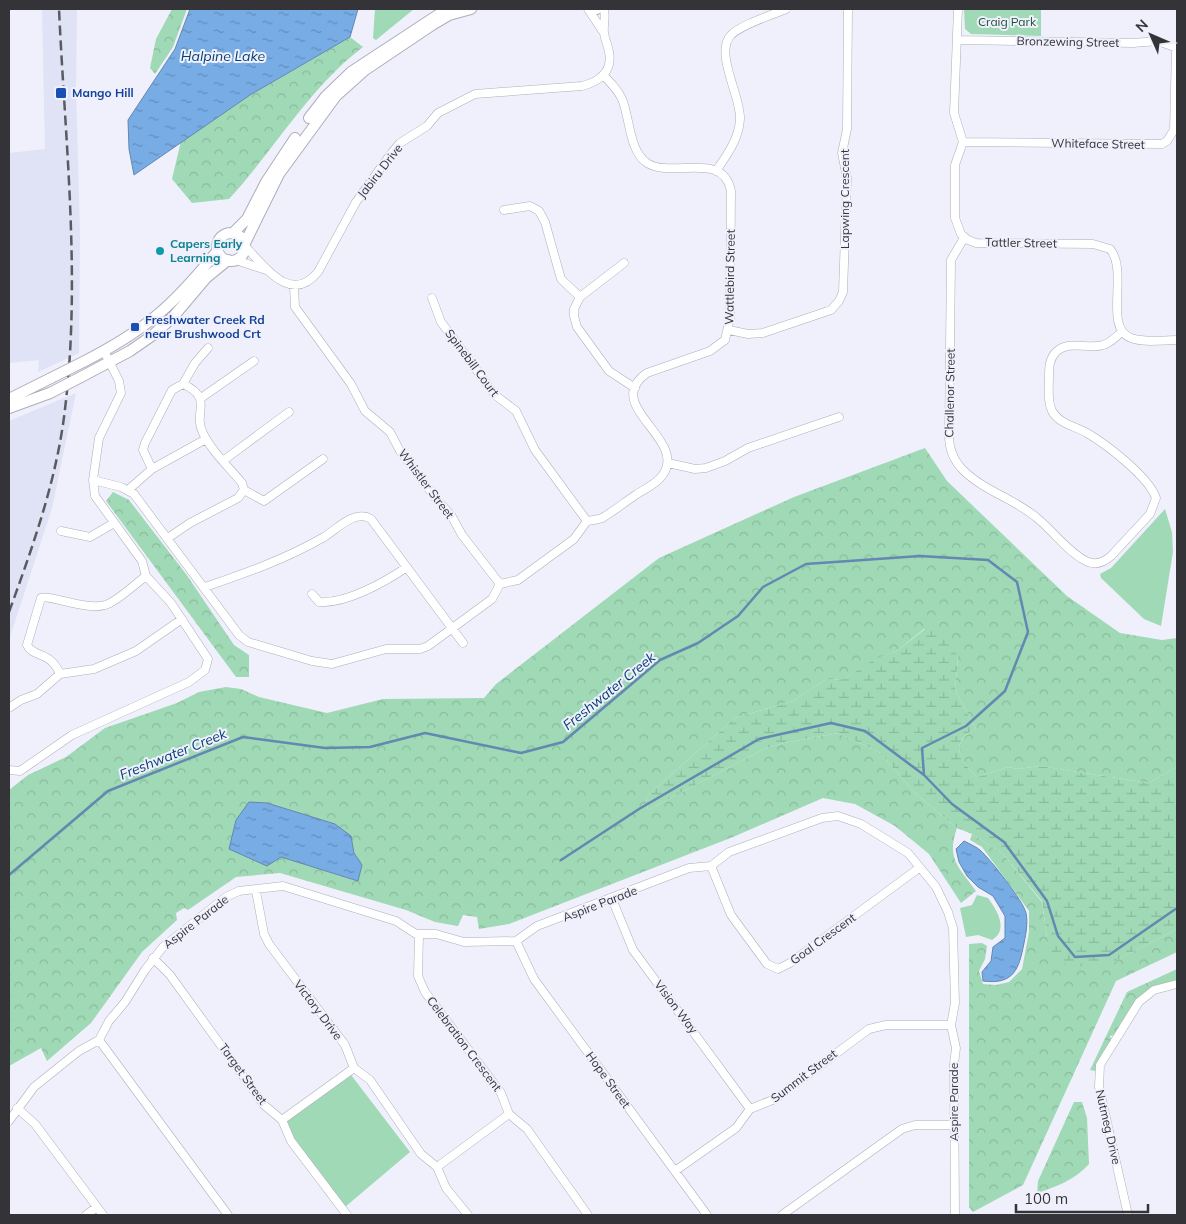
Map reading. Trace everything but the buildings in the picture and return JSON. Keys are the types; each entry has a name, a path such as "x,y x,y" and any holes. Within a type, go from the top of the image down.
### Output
{"main road":[{"path":"233,233 247,219 280,159 334,88 361,65 447,9"},
{"path":"9,408 50,393 110,362 153,335 173,316 206,278 232,260 243,255 245,245 279,174 336,96 360,74 432,25 449,15 471,9"},
{"path":"588,9 597,9"},
{"path":"9,399 104,351 137,332 160,314 184,291 218,250 220,238 233,233 240,236 245,245"},
{"path":"218,250 222,257 232,260"}],"street":[{"path":"588,9 604,33"},
{"path":"604,9 604,33 610,54 608,68 603,75 620,94 635,146 644,161 657,167 706,168 716,171 732,147 740,118 739,106 725,54 727,40 737,30 786,9"},
{"name":"Lapwing Crescent","path":"729,330 748,334 763,333 831,310 839,301 843,292 847,178 842,153 847,129 848,9"},
{"path":"958,9 954,113 963,142 954,171 956,224 964,238"},
{"name":"Bronzewing Street","path":"957,40 1133,43 1158,40 1177,48"},
{"name":"Whiteface Street","path":"963,142 1162,144 1167,141 1174,130 1177,48"},
{"name":"Jabiru Drive","path":"294,286 306,284 318,272 356,202 395,148 427,126 438,113 475,94 582,86 592,83 603,75"},
{"name":"Wattlebird Street","path":"635,388 647,373 716,348 725,340 729,330 732,197 728,181 716,171"},
{"path":"504,210 530,206 539,211 561,279 580,297"},
{"name":"Tattler Street","path":"964,238 976,243 1094,244 1110,249 1118,261 1117,315 1122,332"},
{"name":"Challenor Street","path":"964,238 951,260 949,435 952,453 959,466 971,476 1006,500 1025,509 1079,556 1093,563 1111,556 1150,514 1156,498 1150,485 1108,448 1086,432 1058,418 1053,413 1049,398 1051,358 1060,348 1074,345 1102,346 1122,332"},
{"path":"245,245 266,270 282,281 294,286"},
{"path":"232,260 266,270"},
{"path":"93,480 128,490 168,538 243,639 320,663 344,662 386,649 420,649 452,629 492,599 500,584 518,580 574,539 587,521 601,518 658,480 668,463 665,448 636,406 635,388 609,371 577,327 574,309 580,297 624,263"},
{"name":"Whistler Street","path":"294,286 295,307 351,384 365,412 390,432 400,451 437,500 451,515 462,535 500,584"},
{"name":"Spinebill Court","path":"432,298 441,322 495,395 516,411 535,450 587,521"},
{"path":"1122,332 1137,339 1177,340"},
{"path":"152,468 143,450 145,443 172,390 182,384 194,363 208,348"},
{"path":"9,770 20,771 27,768 72,735 178,688 199,675 204,670 208,660 182,619 146,576 142,561 97,500 93,480 99,438 120,393 119,382 104,351"},
{"path":"201,398 254,362"},
{"path":"182,384 197,393 201,398 200,425 206,439 242,483 244,490 264,501 323,459"},
{"path":"224,460 289,412"},
{"path":"668,463 696,469 706,468 725,461 748,448 839,417"},
{"path":"128,490 152,468 206,439"},
{"path":"168,538 190,523 238,498 244,490"},
{"path":"205,587 270,564 312,544 358,516 371,519 463,643"},
{"path":"62,531 80,537 90,537 114,523"},
{"path":"312,594 319,602 334,601 384,581 407,567"},
{"path":"60,674 51,659 32,651 27,645 41,598 48,596 76,605 105,606 146,576"},
{"path":"9,708 21,700 36,694 60,674 94,669 136,651 182,619"},
{"name":"Aspire Parade","path":"99,1040 109,1021 125,1002 153,958 170,940 230,895 239,891 256,891 271,886 283,886 396,921 419,935 436,934 464,942 516,941 540,925 689,868 711,866 729,852 822,818 838,816 855,821 905,851 936,886 953,928 955,1003 950,1025 956,1048 954,1125 955,1215"},
{"name":"Goal Crescent","path":"711,866 731,914 767,964 778,969 790,963 919,868"},
{"name":"Victory Drive","path":"256,891 266,939 345,1045 354,1068 370,1080 421,1154 438,1166"},
{"name":"Vision Way","path":"612,899 633,950 750,1110"},
{"name":"Celebration Crescent","path":"419,935 418,970 422,987 500,1093 508,1114 527,1129 588,1215"},
{"name":"Hope Street","path":"516,941 534,979 707,1215"},
{"name":"Target Street","path":"153,958 170,975 264,1105 282,1120 291,1141 347,1215"},
{"name":"Nutmeg Drive","path":"1128,1215 1099,1087 1098,1071 1103,1058 1142,998 1154,990 1177,984"},
{"name":"Summit Street","path":"675,1171 736,1128 750,1110 775,1099 869,1029 886,1026 950,1025"},
{"path":"9,1121 34,1088 67,1063 79,1051 99,1040 228,1215"},
{"path":"282,1120 354,1068"},
{"path":"17,1108 35,1124 103,1215"},
{"path":"468,1215 446,1188 438,1166 508,1114"},
{"path":"782,1215 902,1129 914,1125 954,1125"},
{"path":"86,1215 97,1207"}],"shaded area":[{"path":"42,9 77,9 76,88 80,234 79,353 38,372 39,360 9,363 9,153 45,149"},
{"path":"76,393 52,508 9,640 9,421"}],"green space":[{"path":"172,9 187,9 173,47 155,74 150,68 156,39"},
{"path":"375,9 414,9 376,40 373,38"},
{"name":"Craig Park","path":"964,9 1041,9 1041,36 971,34 965,29"},
{"path":"350,37 363,47 344,63 309,100 229,199 192,203 172,179 181,141 250,95"},
{"path":"925,448 947,481 1067,596 1120,633 1162,640 1177,638 1177,767 1149,783 1040,766 1018,769 1008,767 977,777 966,764 960,752 962,740 967,734 976,729 955,690 958,657 944,638 924,629 898,650 881,657 844,679 825,680 793,701 735,718 646,797 648,810 764,749 784,743 838,733 879,752 916,794 957,828 953,848 956,862 976,891 961,903 929,854 895,826 855,804 823,798 733,837 509,924 479,929 477,917 463,915 458,926 435,922 406,910 280,873 236,877 188,910 184,908 176,913 177,920 142,952 91,1023 47,1061 41,1048 9,1066 9,790 28,775 66,757 105,728 177,703 199,692 226,687 241,689 259,697 327,713 383,699 484,698 496,684 659,558 794,497","holes":["351,836 354,853 362,865 358,881 281,857"]},
{"path":"113,492 129,500 186,574 234,645 249,655 249,677 236,677 106,501"},
{"path":"1165,509 1172,532 1173,552 1161,626 1144,619 1101,578 1100,574 1111,568"},
{"path":"930,627 943,636 958,657 955,690 976,729 967,734 962,740 960,752 966,764 977,777 1008,767 1018,769 1040,766 1149,783 1177,767 1177,929 1113,962 1076,967 1055,959 1047,938 1042,901 1003,854 972,834 957,828 916,794 879,752 838,733 784,743 764,749 648,810 646,797 735,718 793,701 825,680 844,679 875,659 898,650"},
{"path":"972,834 1003,854 1042,902 1047,938 1113,962 1177,929 1177,952 1116,981 1023,1185 973,1212 969,1207 969,944 982,943 987,946 985,959 979,971 983,984 996,985 1009,982 1022,969 1029,932 1029,911 982,847 970,840"},
{"path":"977,895 988,898 1000,920 1000,931 992,940 978,935 966,937 960,908 972,905"},
{"path":"1177,969 1177,982 1159,987 1137,998 1129,1017 1121,1022 1117,1034 1110,1036 1112,1042 1095,1071 1090,1070 1127,992"},
{"path":"348,1071 410,1152 345,1207 286,1130 285,1123"},
{"path":"1074,1102 1082,1102 1087,1118 1089,1164 1065,1182 1037,1193 1038,1181"}],"water":[{"name":"Halpine Lake","path":"190,9 358,9 350,37 250,95 134,175 129,149 128,120 175,49"},
{"path":"249,802 267,803 335,824 351,836 354,853 362,865 358,881 281,857 267,866 229,849 236,820"},
{"path":"964,841 979,850 992,863 1013,891 1026,913 1026,932 1020,960 1013,973 1008,978 1002,980 993,982 983,981 982,972 991,961 993,947 1005,938 1005,916 993,896 978,887 967,876 959,862 956,849"}],"waterway":[{"name":"Freshwater Creek","path":"9,875 108,791 243,737 325,748 370,747 425,733 521,753 563,742 660,660 698,643 738,616 763,587 806,564 920,556 988,560 1017,582 1028,632 1005,691 966,726 922,748 924,775"},
{"name":"Freshwater Creek","path":"561,860 639,809 759,739 831,723 865,731 924,775 952,804 1004,842 1047,901 1058,936 1075,957 1109,955 1177,908"}],"railway":[{"path":"9,612 50,487 61,435 70,360 72,259 59,9"}],"place":[{"name":"Mango Hill","path":"61,93"},
{"name":"Capers Early Learning","path":"160,251"},
{"name":"Freshwater Creek Rd near Brushwood Crt","path":"135,327"}]}
